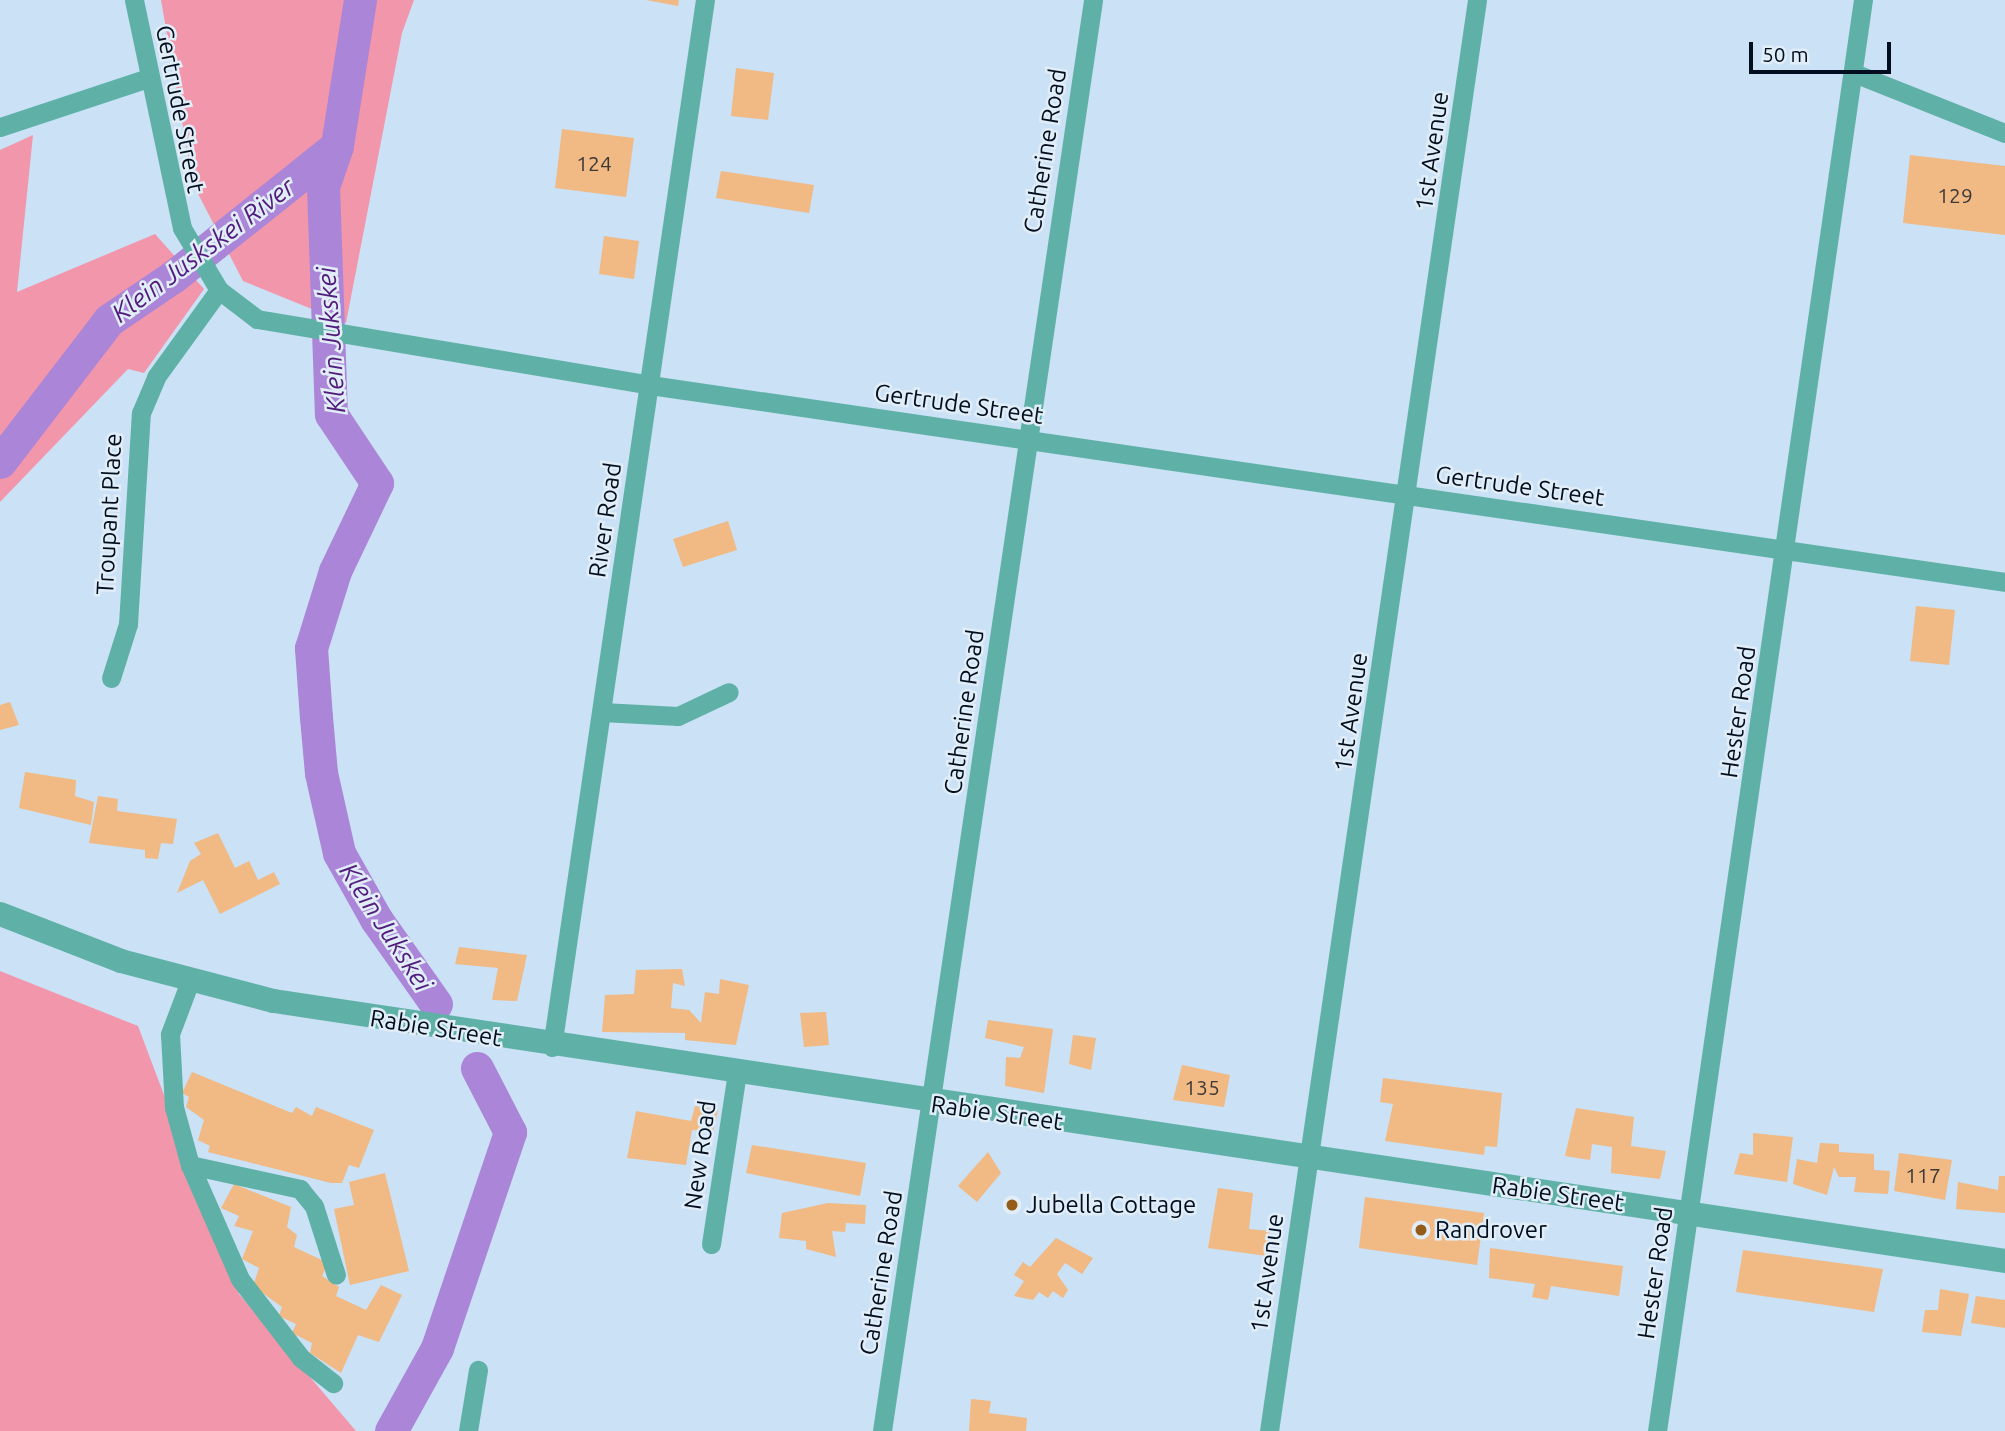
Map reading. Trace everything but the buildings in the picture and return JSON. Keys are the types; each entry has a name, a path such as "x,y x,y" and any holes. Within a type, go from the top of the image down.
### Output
{"street":[{"name":"Gertrude Street","path":"134,0 170,190 193,253 214,283 257,319 300,330 650,385 2005,582"},
{"name":"River Road","path":"552,1047 705,0"},
{"name":"Catherine Road","path":"883,1431 935,1105 1026,438 1093,0"},
{"name":"1st Avenue","path":"1269,1431 1408,494 1477,0"},
{"name":"Hester Road","path":"1657,1431 1787,551 1863,0"},
{"path":"1854,73 2005,133"},
{"path":"0,127 148,78"},
{"name":"Troupant Place","path":"111,678 128,624 141,413 156,377 214,283"},
{"path":"601,712 678,716 729,692"},
{"name":"Rabie Street","path":"0,914 190,981 552,1047 2005,1261"},
{"path":"190,981 170,1034 174,1107 190,1165 240,1279 301,1358 333,1382"},
{"name":"New Road","path":"711,1244 737,1073"},
{"path":"190,1165 300,1189 314,1206 336,1275"},
{"path":"468,1431 478,1370"}],"shaded area":[{"path":"161,0 414,0 402,33 346,323 243,281 193,184"},
{"path":"33,135 17,292 155,234 204,289 144,373 128,369 0,502 0,150"},
{"path":"0,971 138,1026 239,1294 356,1431 0,1431"}],"waterway":[{"name":"Klein Jukskei","path":"360,0 337,146 323,187 331,414 377,483 335,571 311,648 316,717 321,773 339,853 376,919 436,1004"},
{"name":"Klein Juskskei River","path":"0,462 109,320 174,276 337,146"},
{"name":"Klein Jukskei","path":"391,1431 437,1348 510,1132 477,1068"}],"place":[{"name":"Jubella Cottage","path":"1012,1205"},
{"name":"Randrover","path":"1421,1230"}]}
